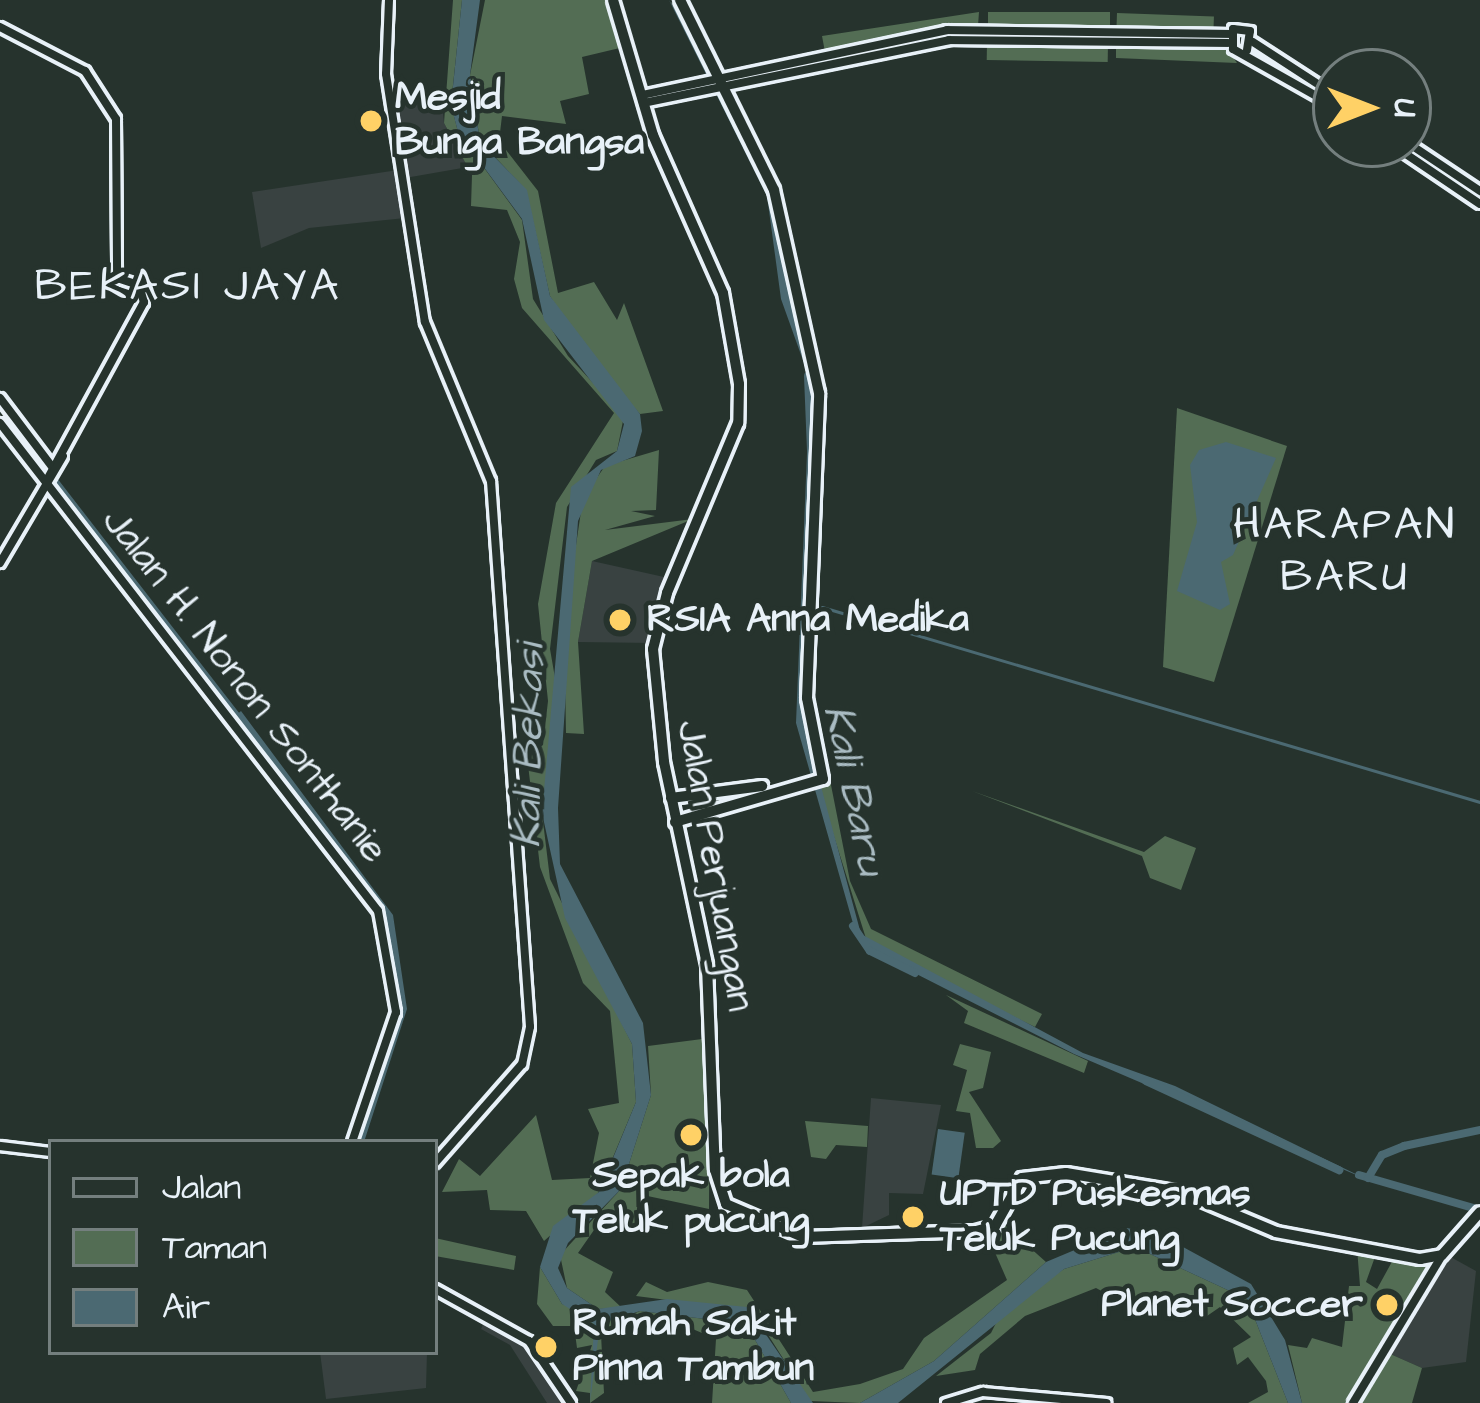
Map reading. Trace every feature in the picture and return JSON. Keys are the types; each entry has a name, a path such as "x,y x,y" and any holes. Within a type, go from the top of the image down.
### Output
{"main road":[{"name":"Jalan Perjuangan","path":"613,0 642,99 723,292 740,393 738,423 655,635 670,798 707,964 718,1186 738,1214 803,1238 976,1231 1000,1221 1022,1178 1066,1173 1181,1192 1276,1232 1393,1256 1442,1255"},
{"path":"680,0 776,196 789,292 819,392 807,698 813,779"},
{"path":"670,798 813,779"},
{"path":"675,822 813,779"},
{"path":"1442,1255 1479,1215"}],"street":[{"path":"389,0 386,74 418,286 436,356 489,468 516,740 530,1049 438,1159"},
{"path":"1228,38 1244,26 1250,46 1312,90"},
{"path":"0,27 85,70 116,119 117,277 143,296 121,358 40,502 0,562"},
{"path":"642,99 836,57 949,40 1228,38 1312,82"},
{"path":"1432,162 1480,191"},
{"path":"1432,166 1480,204"},
{"name":"Jalan H. Nonon Sonthanie","path":"0,398 378,910 396,1012 353,1139"},
{"name":"Jalan H. Nonon Sonthanie","path":"0,423 27,459 54,471"},
{"path":"27,459 43,487 40,502"},
{"path":"0,1146 48,1153"},
{"path":"1353,1403 1442,1255"},
{"path":"438,1291 529,1341 571,1403"},
{"path":"946,1403 983,1392 1107,1403"}],"shaded area":[{"path":"441,91 444,123 468,167 405,178 389,93"},
{"path":"398,170 405,218 309,228 261,248 252,192"},
{"path":"592,561 673,579 654,643 578,642"},
{"path":"871,1098 941,1105 923,1194 889,1193 889,1215 862,1228"},
{"path":"1447,1255 1476,1271 1466,1362 1422,1368 1388,1353"},
{"path":"486,1318 533,1347 571,1403 547,1403 510,1345 481,1329"},
{"path":"320,1355 427,1355 426,1388 326,1399"}],"green space":[{"path":"453,0 462,0 451,104 458,132 522,220 533,299 568,356 624,416 617,451 596,460 567,507 550,649 559,701 542,813 550,879 632,1044 636,1102 598,1193 544,1241 526,1211 490,1210 487,1190 442,1192 459,1159 480,1176 536,1115 552,1180 590,1178 599,1133 588,1109 619,1103 610,1011 583,983 540,867 527,756 543,745 548,701 538,604 556,503 614,413 522,308 514,279 520,242 507,210 471,206 472,175 444,123"},
{"path":"485,0 610,0 624,47 582,57 589,94 560,101 566,124 502,116 499,141 538,191 558,293 594,282 617,320 624,303 663,411 640,414 586,353 550,296 526,190 480,141 470,75"},
{"path":"979,12 978,26 946,24 825,52 822,36"},
{"path":"988,12 1110,12 1110,28 988,28"},
{"path":"1117,13 1214,16 1213,33 1116,30"},
{"path":"987,43 1108,45 1108,62 987,60"},
{"path":"1116,47 1228,49 1237,63 1116,58"},
{"path":"1177,408 1287,446 1214,682 1163,667"},
{"path":"659,450 656,510 631,511 655,516 605,530 693,519 592,561 578,642 584,734 566,733 564,626 583,498 605,466"},
{"path":"830,780 850,881 871,929 1042,1014 1035,1027 868,945 817,782"},
{"path":"972,791 1144,852 1165,836 1196,848 1181,890 1150,878 1142,856"},
{"path":"946,995 1088,1061 1084,1073 964,1023 968,1011"},
{"path":"710,1038 709,1209 638,1194 636,1224 601,1220 578,1253 613,1272 605,1292 622,1308 598,1309 567,1288 560,1255 621,1189 651,1095 648,1046"},
{"path":"960,1044 991,1052 983,1088 969,1092 1001,1141 993,1148 976,1148 970,1113 956,1111 967,1070 953,1065"},
{"path":"805,1121 868,1126 867,1147 836,1145 826,1159 811,1157"},
{"path":"1001,1222 1046,1262 934,1361 860,1403 810,1401 753,1311 636,1296 646,1282 667,1292 708,1282 747,1290 813,1392 860,1384 903,1369 924,1338 1007,1280 986,1232"},
{"path":"438,1239 516,1256 514,1270 438,1257"},
{"path":"1135,1247 1247,1299 1288,1403 1248,1403 1268,1392 1266,1381 1248,1357 1237,1365 1233,1348 1251,1337 1220,1307 1207,1316 1196,1310 1198,1297 1118,1300 1096,1288 1025,1316 980,1354 975,1370 936,1376 991,1333 1002,1311 1064,1269"},
{"path":"1357,1248 1376,1254 1366,1282 1377,1289 1394,1258 1433,1265 1347,1403 1302,1403 1288,1345 1307,1348 1312,1338 1342,1347 1349,1286 1360,1286"},
{"path":"540,1267 562,1304 617,1321 640,1311 746,1324 791,1403 712,1403 716,1339 681,1324 601,1334 604,1393 590,1403 590,1393 576,1391 592,1345 577,1348 574,1326 553,1326 537,1304"},
{"path":"1388,1353 1422,1368 1412,1403 1358,1403"}],"water":[{"path":"462,0 480,0 470,75 480,142 527,190 550,296 640,414 642,431 635,456 601,470 578,521 558,808 560,864 643,1023 651,1095 621,1189 568,1243 558,1268 567,1288 598,1309 667,1299 747,1307 813,1403 791,1403 746,1324 640,1311 600,1324 590,1403 594,1324 562,1304 540,1267 553,1226 599,1192 636,1102 632,1044 565,918 542,813 571,487 617,451 624,424 544,320 522,219 458,132 451,105"},
{"path":"669,0 716,75 775,205 815,398 803,720 861,934 1083,1053 1175,1086 1368,1180 1074,1054 879,955 856,934 796,723 810,380 781,299 767,196"},
{"path":"1226,442 1276,458 1233,555 1221,562 1230,604 1220,610 1177,591 1197,522 1190,465 1199,450"},
{"path":"241,711 393,915 407,1009 365,1139 353,1139 396,1012 391,946 367,889 233,718"},
{"path":"938,1129 965,1133 958,1178 932,1175"},
{"path":"1127,1228 1161,1235 1251,1284 1285,1340 1302,1403 1288,1403 1247,1299 1135,1247 1064,1269 898,1403 860,1403 934,1361 1046,1262"}],"waterway":[{"name":"Kali Baru","path":"808,376 811,451"},
{"path":"48,473 241,722"},
{"path":"822,607 1480,802"},
{"name":"Kali Baru","path":"853,926 870,951 915,973"},
{"name":"Kali Baru","path":"1146,1081 1339,1170"},
{"path":"1368,1178 1382,1155 1480,1130"},
{"name":"Kali Baru","path":"1359,1175 1480,1210"}],"place":[{"name":"Mesjid Bunga Bangsa","path":"371,121"},
{"name":"RSIA Anna Medika","path":"620,620"},
{"name":"Sepak bola Teluk pucung","path":"691,1135"},
{"name":"UPTD Puskesmas Teluk Pucung","path":"913,1217"},
{"name":"Planet Soccer","path":"1387,1305"},
{"name":"Rumah Sakit Pinna Tambun","path":"546,1347"}],"district":[{"name":"BEKASI JAYA","path":"188,287"},
{"name":"HARAPAN BARU","path":"1345,552"}],"water label":[{"name":"Kali Bekasi","path":"529,746"}]}
